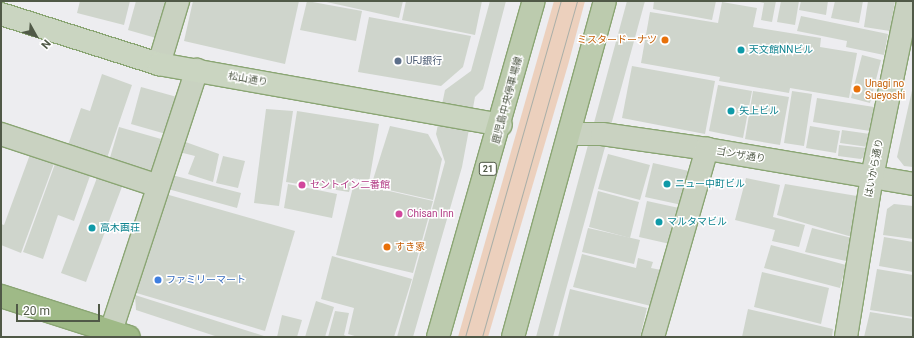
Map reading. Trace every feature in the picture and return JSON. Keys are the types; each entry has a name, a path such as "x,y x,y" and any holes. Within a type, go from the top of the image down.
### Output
{"highway":[{"path":"1,296 120,334"}],"main road":[{"name":"鹿児島中央停車場線","path":"438,337 501,124 534,1"},
{"path":"513,337 605,1"}],"street":[{"path":"160,64 178,1"},
{"name":"はいから通り","path":"846,337 872,176 908,1"},
{"name":"松山通り","path":"1,14 160,64 501,124"},
{"path":"120,334 158,186 196,70"},
{"path":"1,134 158,186"},
{"name":"ゴンザ通り","path":"569,134 602,134 707,149 913,184"},
{"path":"653,337 707,149"}],"shaded area":[{"path":"554,1 585,1 568,65 488,337 458,337"}],"building":[{"path":"80,1 130,1 124,25 77,13"},
{"path":"136,1 166,1 156,38 128,30"},
{"path":"193,1 299,1 285,64 184,41"},
{"path":"307,1 362,11 356,41 300,30"},
{"path":"322,1 403,1 399,18"},
{"path":"406,1 482,1 475,35 402,20"},
{"path":"490,1 506,1 483,89 475,97 462,167 413,337 397,337 445,162 436,134 445,90 471,71"},
{"path":"627,1 645,1 553,337 536,337"},
{"path":"654,1 716,1 712,20 653,9"},
{"path":"755,1 776,1 772,22 761,20 764,3"},
{"path":"781,1 799,1 795,25 777,22"},
{"path":"801,1 828,1 826,15 799,10"},
{"path":"835,1 863,1 859,23 831,18"},
{"path":"868,1 895,1 890,31 864,27"},
{"name":"天文館NNビル","path":"722,2 757,8 753,27 821,38 820,47 857,53 849,98 790,88 789,93 719,81 720,77 641,63 650,12 718,23"},
{"path":"801,16 888,34 884,55 846,47 847,41 797,31"},
{"path":"369,17 471,36 463,67 441,86 358,72"},
{"path":"862,55 881,60 870,103 851,98"},
{"path":"632,66 715,81 705,134 622,118"},
{"path":"102,74 132,85 106,161 67,148 81,108 90,111"},
{"name":"矢上ビル","path":"718,85 752,91 743,138 709,131"},
{"path":"913,86 913,167 904,166 897,157"},
{"path":"141,87 177,97 166,134 131,124"},
{"path":"753,91 789,97 780,145 745,139"},
{"path":"792,91 812,94 804,146 784,143"},
{"path":"817,98 874,107 870,131 813,122"},
{"path":"266,109 293,111 279,206 254,203"},
{"path":"297,111 379,124 369,182 353,178 349,192 286,182"},
{"path":"390,126 428,134 442,159 433,200 371,186"},
{"path":"810,126 840,131 836,153 806,148"},
{"path":"119,127 161,139 151,174 109,161"},
{"path":"842,130 870,134 868,147 840,143"},
{"path":"180,140 219,154 213,182 188,174 195,156 179,152"},
{"path":"839,145 866,148 866,155 861,159 838,156"},
{"path":"32,149 56,158 21,253 1,245 1,224 4,225"},
{"path":"608,154 650,165 640,200 598,189"},
{"path":"223,156 245,161 238,188 216,183"},
{"name":"ニュー中町ビル","path":"653,163 689,171 682,205 645,197"},
{"path":"55,164 90,176 74,221 58,215 43,259 23,252"},
{"name":"高木画荘","path":"98,175 123,184 86,282 61,273"},
{"path":"172,175 241,193 237,208 168,189"},
{"path":"746,178 780,185 773,217 805,225 799,247 772,241 775,230 735,220"},
{"path":"354,183 433,201 413,273 336,255"},
{"path":"288,184 337,194 332,218 284,208"},
{"path":"785,184 857,196 852,237 777,215"},
{"path":"598,191 639,202 630,238 589,227"},
{"path":"162,193 295,231 265,331 133,292"},
{"name":"マルタマビル","path":"647,201 679,208 670,244 639,237"},
{"path":"894,204 913,206 913,239 883,235 887,209"},
{"path":"588,228 640,240 634,264 582,252"},
{"path":"812,228 852,238 846,261 805,252"},
{"path":"884,237 913,242 913,272 879,266"},
{"path":"771,245 846,265 840,288 764,268"},
{"path":"582,254 636,268 638,258 653,262 651,268 661,270 651,306 573,287"},
{"path":"332,256 412,279 394,337 358,337 348,334 354,308 321,299"},
{"path":"877,269 913,275 913,317 870,310"},
{"path":"762,272 829,288 821,324 754,307"},
{"path":"570,289 647,308 640,337 558,337"},
{"path":"135,295 267,337 218,337 136,310"},
{"path":"316,301 334,307 325,337 305,337"},
{"path":"748,309 833,329 832,337 742,337"},
{"path":"335,311 349,313 344,335 348,337 328,337"},
{"path":"870,312 913,319 913,337 864,337"},
{"path":"282,315 302,320 297,337 277,337"}],"tram line":[{"path":"465,337 561,1"},
{"path":"482,337 577,1"}],"place":[{"name":"ミスタードーナツ","path":"665,40"},
{"name":"天文館NNビル","path":"741,50"},
{"name":"UFJ銀行","path":"398,61"},
{"name":"Unagi no Sueyoshi","path":"857,89"},
{"name":"矢上ビル","path":"731,111"},
{"name":"ニュー中町ビル","path":"667,184"},
{"name":"セントイン二番館","path":"302,185"},
{"name":"Chisan Inn","path":"399,214"},
{"name":"マルタマビル","path":"659,222"},
{"name":"高木画荘","path":"92,228"},
{"name":"すき家","path":"387,247"},
{"name":"ファミリーマート","path":"158,280"}]}
